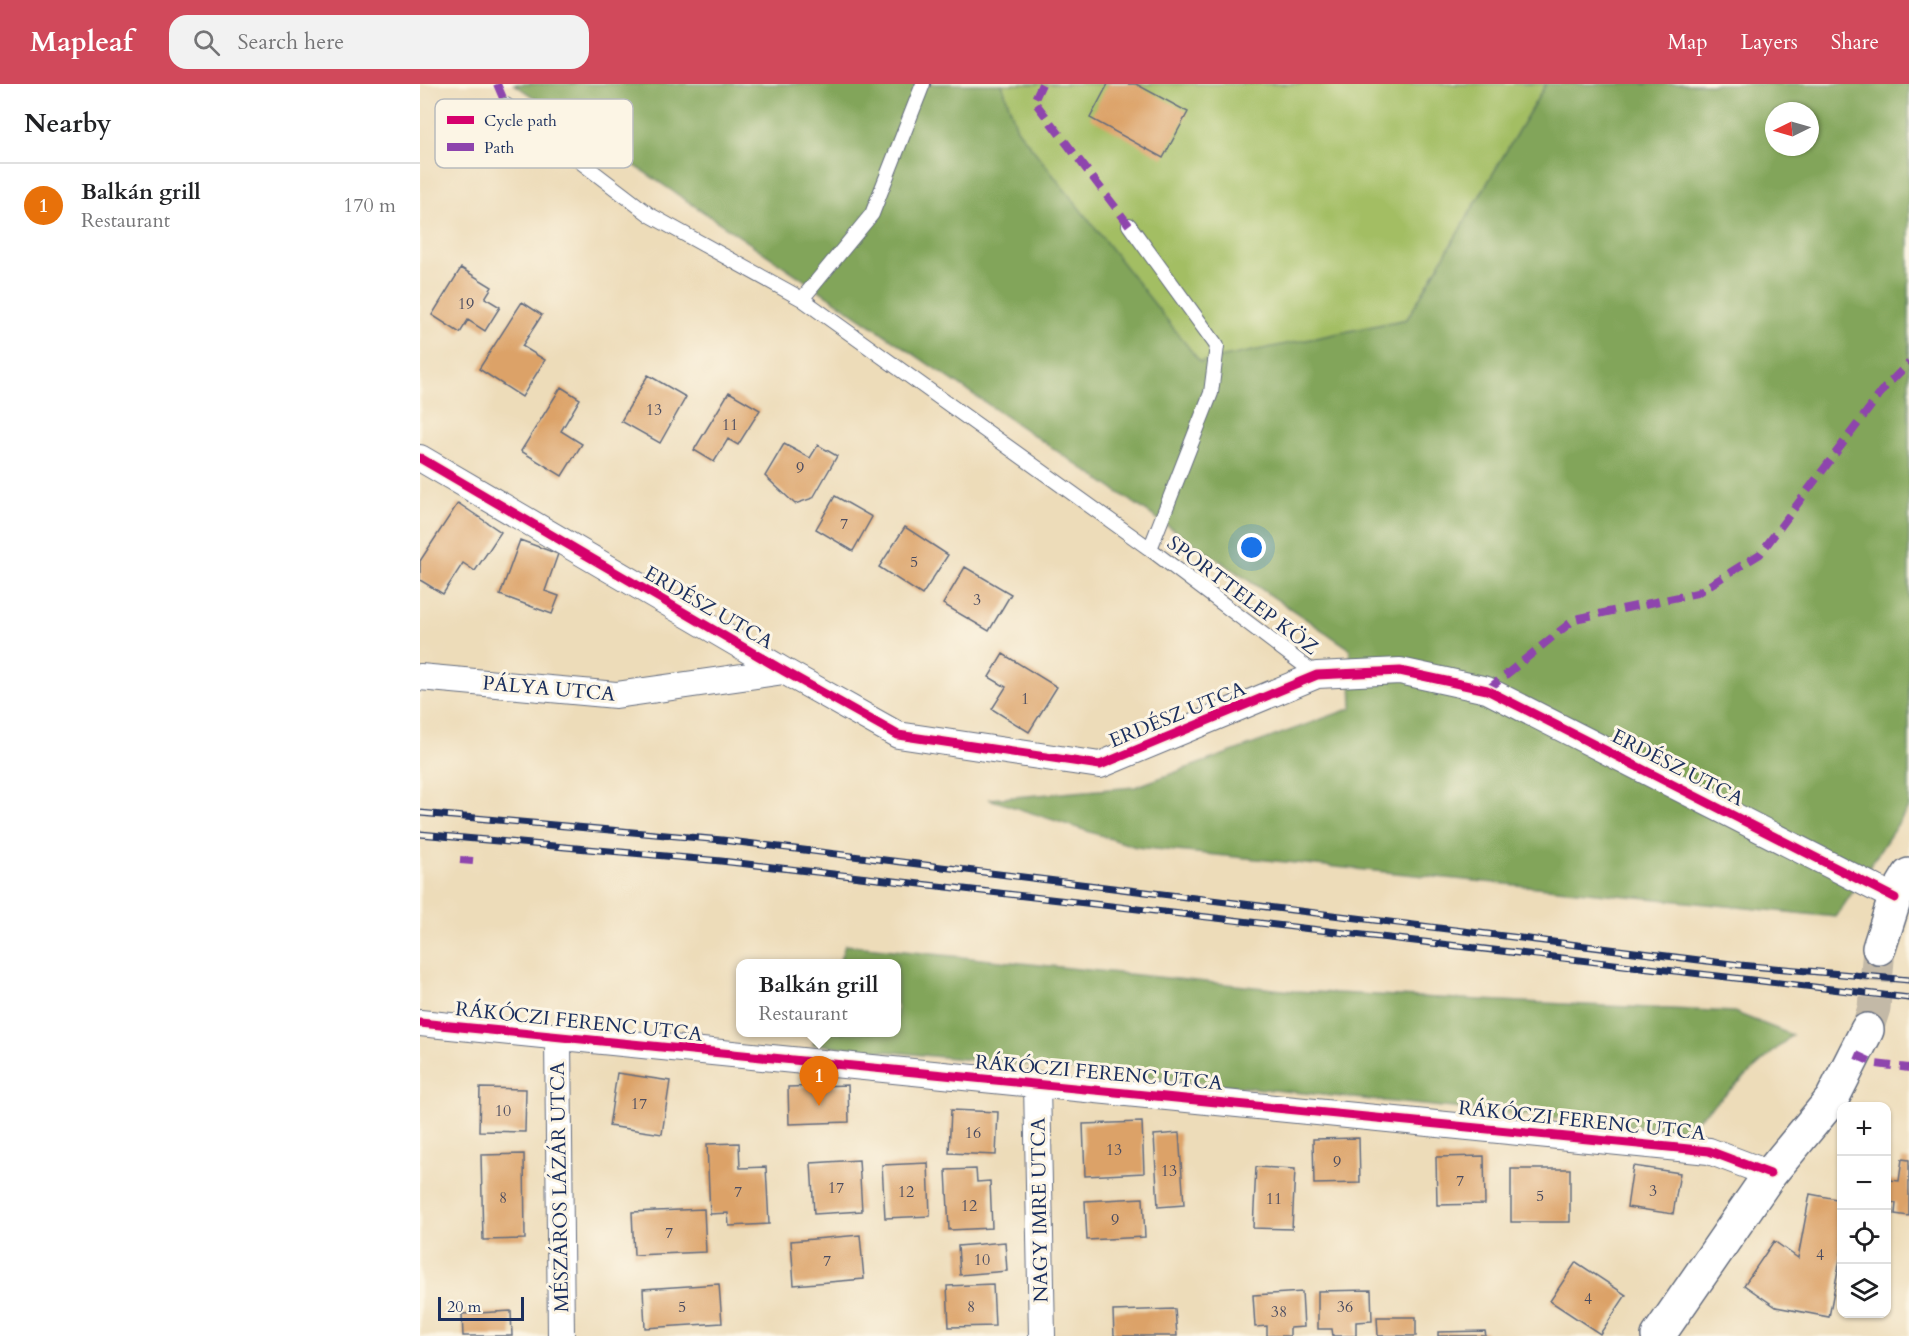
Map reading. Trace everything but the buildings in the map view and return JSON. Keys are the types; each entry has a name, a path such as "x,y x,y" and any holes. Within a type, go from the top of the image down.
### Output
{"street":[{"name":"ERDÉSZ UTCA","path":"420,458 898,735 1100,765 1317,675 1400,671 1487,690 1902,887"},
{"name":"PÁLYA UTCA","path":"420,677 616,695 784,671"},
{"path":"1879,948 1902,887"},
{"name":"RÁKÓCZI FERENC UTCA","path":"420,1023 1709,1151 1770,1174"},
{"path":"1658,1336 1770,1174 1832,1099 1868,1030"},
{"name":"MÉSZÁROS LÁZÁR UTCA","path":"558,1038 561,1336"},
{"name":"NAGY IMRE UTCA","path":"1036,1084 1042,1336"}],"lane":[{"path":"802,299 872,214 923,84"},
{"path":"588,168 650,215 802,299 1150,549"},
{"name":"SPORTTELEP KÖZ","path":"1129,225 1217,346 1211,393 1150,549 1317,675"}],"green space":[{"path":"514,84 1002,84 1017,129 1200,362 1407,319 1546,84 1909,84 1909,807 1836,917 1136,847 989,799 1135,787 1352,708 1350,649 633,164 633,99 536,99"},
{"path":"1002,84 1546,84 1407,319 1199,363 1017,129"},
{"path":"845,945 1293,991 1734,1012 1792,1035 1684,1131 813,1044 816,1037 901,1037 901,959 840,959"}],"tunnel":[{"path":"1867,1030 1874,1008 1879,948"}],"railway":[{"path":"420,813 722,840 1740,965 1909,980"},
{"path":"420,834 721,861 1909,998"}],"marked path":[{"path":"497,84 503,99"},
{"path":"1042,84 1034,101 1129,225"},
{"path":"1487,690 1575,619 1697,593 1760,554 1886,386 1909,363"},
{"path":"460,860 473,861"},
{"path":"1856,1055 1876,1064 1909,1068"}],"cycle path":[{"path":"420,458 898,735 1100,765 1317,675 1400,671 1487,690 1895,898"},
{"path":"420,1023 1709,1151 1770,1174"}],"place":[{"name":"Balkán grill","path":"819,1106"}]}
